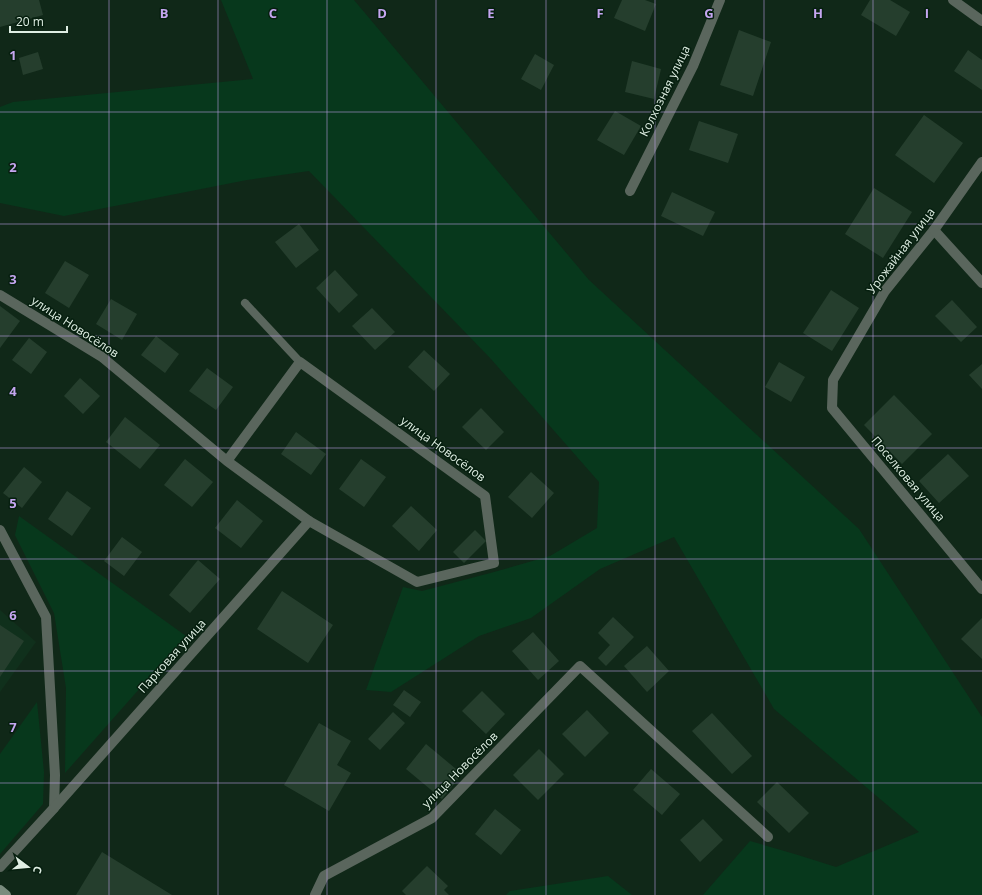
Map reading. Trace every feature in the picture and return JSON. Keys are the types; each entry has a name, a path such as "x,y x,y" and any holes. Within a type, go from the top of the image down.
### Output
{"street":[{"name":"Колхозная улица","path":"630,191 693,66 720,0"},
{"path":"953,0 982,21"},
{"name":"Урожайная улица","path":"834,380 885,291 934,230 982,162"},
{"path":"934,230 982,283"},
{"name":"улица Новосёлов","path":"0,295 102,357 227,461 309,521 417,582 494,563 485,496 300,362"},
{"path":"227,461 300,362"},
{"name":"Поселковая улица","path":"834,380 832,408 982,590"},
{"name":"Парковая улица","path":"0,867 309,521"},
{"path":"0,530 46,617 55,767 54,808"},
{"name":"улица Новосёлов","path":"315,895 324,876 432,818 580,666 768,837"},
{"path":"0,890 6,895"}],"lane":[{"path":"245,303 300,362"}],"shaded area":[{"path":"221,0 354,0 589,280 859,529 982,717 982,895 703,895 750,841 836,867 919,832 774,709 674,537 600,569 531,618 479,636 391,692 366,690 403,587 422,591 550,556 597,528 599,482 491,359 309,171 247,180 64,216 0,203 0,107 13,102 253,79"},
{"path":"19,516 186,636 65,773 66,688 54,613 15,535"},
{"path":"0,610 36,642 0,692"},
{"path":"37,702 44,772 43,804 0,854 0,754"},
{"path":"608,876 632,895 506,895 510,891"}],"building":[{"path":"0,0 39,0 43,15 0,27"},
{"path":"622,0 645,0 656,4 645,31 614,18"},
{"path":"870,0 890,0 910,12 896,36 861,15"},
{"path":"739,30 771,42 753,96 720,85"},
{"path":"968,50 982,60 982,90 954,71"},
{"path":"38,52 43,69 23,75 19,58"},
{"path":"535,54 554,65 541,90 521,79"},
{"path":"632,61 661,69 654,99 625,92"},
{"path":"615,111 641,126 624,155 597,140"},
{"path":"924,115 963,143 934,183 895,155"},
{"path":"699,121 738,134 728,163 689,150"},
{"path":"874,188 912,212 883,258 845,234"},
{"path":"672,192 715,212 703,236 661,216"},
{"path":"299,224 319,250 296,268 275,242"},
{"path":"65,261 89,275 69,308 45,293"},
{"path":"335,270 358,295 339,313 316,288"},
{"path":"831,290 859,308 832,351 803,333"},
{"path":"111,299 137,314 122,340 96,324"},
{"path":"952,300 977,327 961,342 935,316"},
{"path":"0,306 20,321 0,348"},
{"path":"372,308 395,332 375,350 352,326"},
{"path":"156,336 179,354 165,373 141,355"},
{"path":"29,338 47,352 31,374 12,360"},
{"path":"424,350 450,374 434,391 408,367"},
{"path":"779,362 805,377 791,402 765,387"},
{"path":"982,364 982,389 969,375"},
{"path":"207,368 233,387 216,410 189,391"},
{"path":"80,378 100,396 83,414 64,396"},
{"path":"894,395 932,434 902,464 864,425"},
{"path":"481,408 504,432 486,450 462,427"},
{"path":"125,417 160,445 140,469 106,442"},
{"path":"296,432 326,454 311,475 281,454"},
{"path":"948,454 969,476 939,503 919,481"},
{"path":"185,459 213,482 192,507 164,485"},
{"path":"361,459 386,477 364,507 339,489"},
{"path":"24,467 42,482 22,508 3,493"},
{"path":"531,472 554,493 532,518 508,497"},
{"path":"67,491 91,508 72,536 48,519"},
{"path":"237,500 263,521 241,548 215,528"},
{"path":"411,506 437,530 419,551 392,526"},
{"path":"475,530 486,541 464,563 453,552"},
{"path":"122,537 142,552 124,576 104,561"},
{"path":"198,560 220,579 190,613 169,595"},
{"path":"282,591 333,625 308,663 257,629"},
{"path":"613,617 634,637 606,666 598,658 610,645 598,633"},
{"path":"982,618 982,659 961,639"},
{"path":"0,625 24,641 0,677"},
{"path":"533,632 559,661 538,680 512,651"},
{"path":"647,646 669,671 647,692 624,666"},
{"path":"404,690 421,702 410,717 393,705"},
{"path":"482,691 505,714 486,734 462,711"},
{"path":"587,710 609,733 585,757 562,734"},
{"path":"393,712 405,723 380,750 368,739"},
{"path":"712,713 752,756 732,774 692,731"},
{"path":"319,723 351,741 337,765 351,773 329,811 284,785"},
{"path":"426,744 462,774 442,799 406,769"},
{"path":"539,749 564,774 538,800 513,775"},
{"path":"651,769 680,794 662,815 633,790"},
{"path":"777,782 809,813 789,833 757,802"},
{"path":"495,809 521,830 501,855 475,834"},
{"path":"703,819 723,840 700,862 680,840"},
{"path":"102,852 172,895 76,895"},
{"path":"427,866 448,886 444,890 449,895 406,895 402,891"}]}
